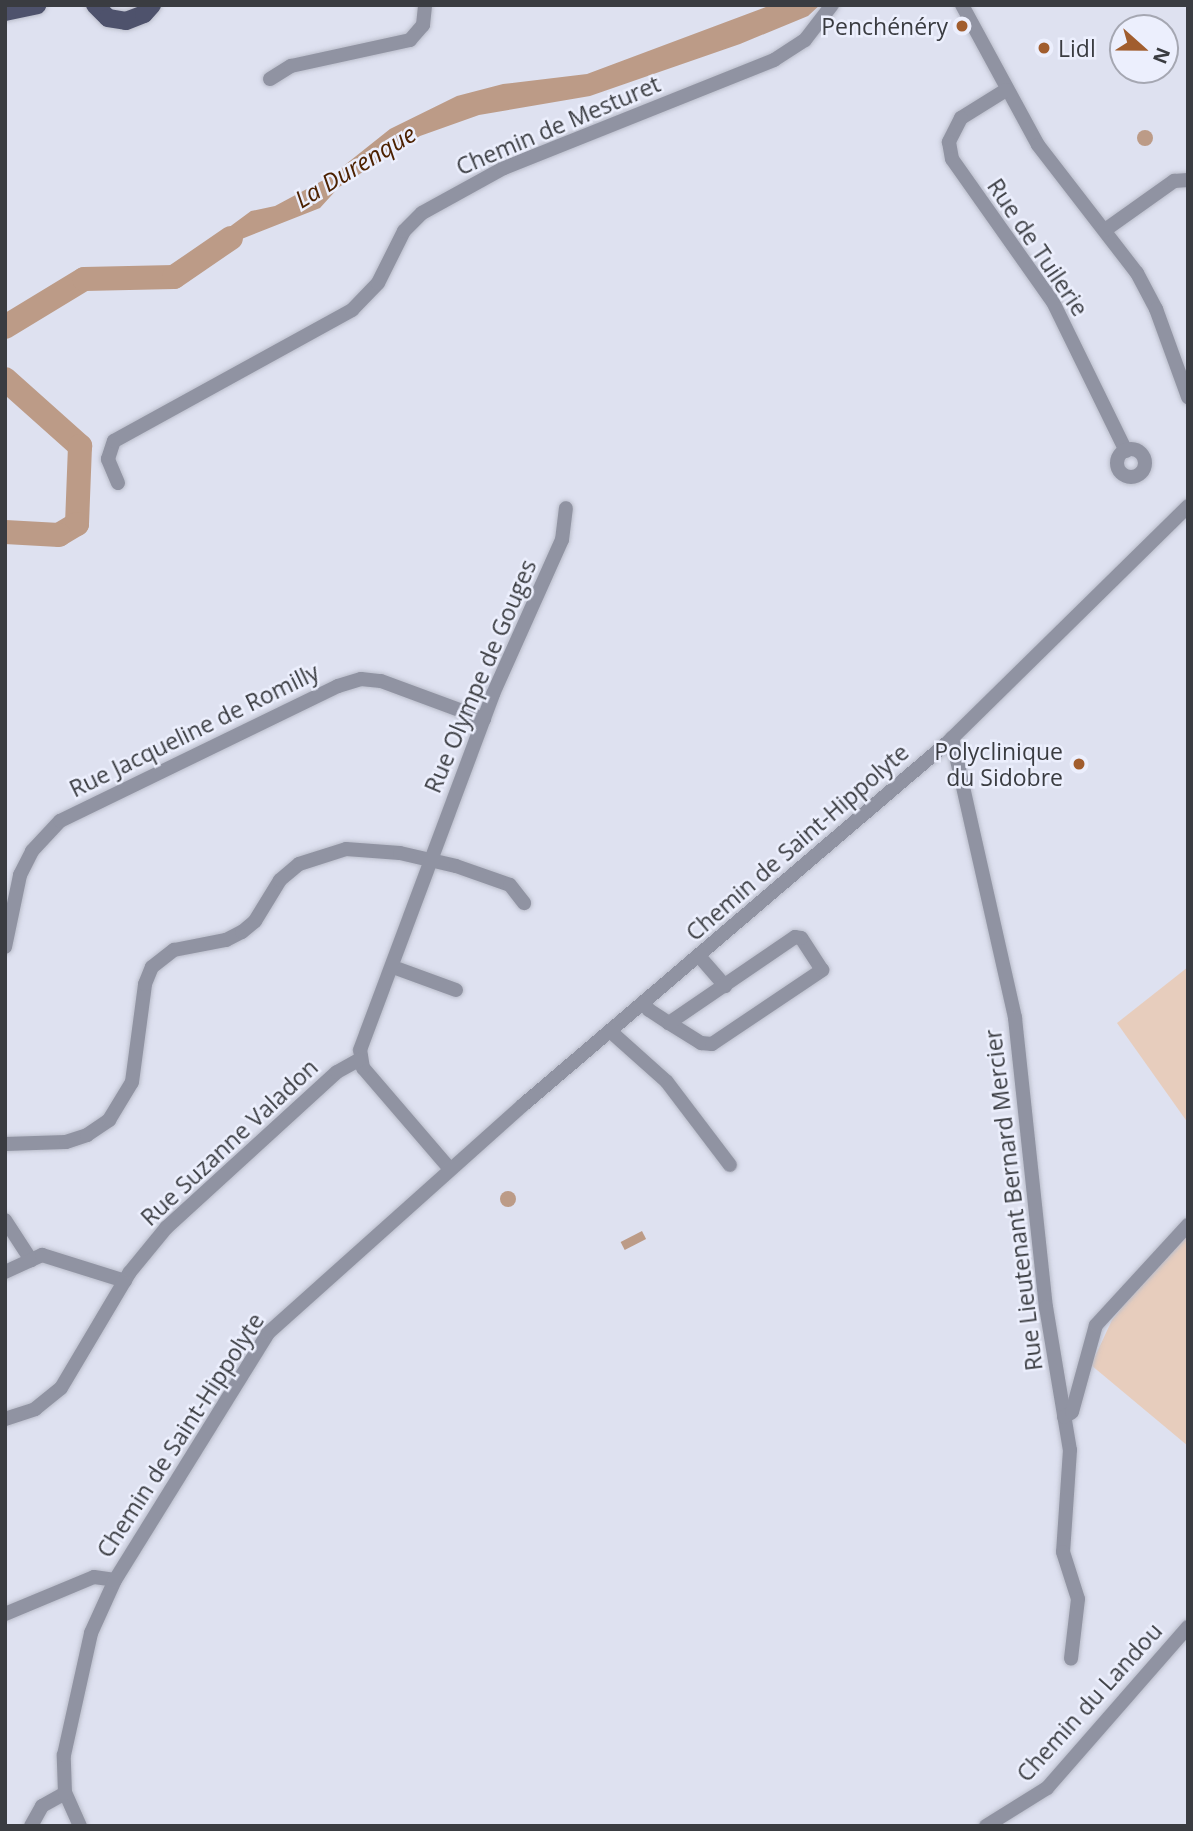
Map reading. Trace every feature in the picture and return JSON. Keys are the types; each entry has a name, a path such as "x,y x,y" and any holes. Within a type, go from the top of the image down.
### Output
{"main road":[{"path":"5,12 37,5"},
{"path":"93,7 126,22 144,15 152,5"}],"street":[{"path":"270,79 291,66 410,40 423,25 425,5"},
{"name":"Chemin de Mesturet","path":"118,483 107,459 114,441 362,302 379,284 404,231 422,213 504,168 765,64 805,40 832,5"},
{"path":"962,5 1038,145 1105,230 1147,290 1188,397"},
{"name":"Rue de Tuilerie","path":"1006,90 961,118 949,142 952,159 1053,302 1126,451"},
{"path":"1105,230 1174,181 1188,180"},
{"name":"Chemin de Saint-Hippolyte","path":"65,1793 64,1755 72,1706 91,1633 115,1580 268,1333 450,1170 952,738 1188,506"},
{"name":"Rue Olympe de Gouges","path":"359,1060 484,719 562,540 566,508"},
{"name":"Rue Jacqueline de Romilly","path":"5,947 9,897 32,850 60,821 338,686 361,679 381,681 484,719"},
{"name":"Rue Lieutenant Bernard Mercier","path":"952,738 1014,1018 1046,1307 1064,1417 1071,1481 1063,1552 1078,1605 1071,1659"},
{"path":"5,1144 66,1142 87,1135 109,1121 132,1082 145,984 152,967 174,950 226,940 242,932 255,921 280,880 299,864 327,853 359,848 431,860 510,885 524,903"},
{"path":"643,1003 669,1023 701,1043 712,1044 822,970 801,938 795,937 669,1023"},
{"path":"699,956 721,988"},
{"path":"393,967 456,990"},
{"path":"611,1031 667,1082 730,1166"},
{"path":"359,1060 450,1170"},
{"name":"Rue Suzanne Valadon","path":"5,1419 35,1409 61,1388 125,1281 166,1228 337,1072 359,1060"},
{"path":"5,1220 31,1260"},
{"path":"1064,1417 1072,1412 1096,1325 1188,1225"},
{"path":"5,1272 42,1255 125,1281"},
{"path":"5,1614 94,1577 115,1580"},
{"name":"Chemin du Landou","path":"986,1826 1046,1788 1188,1627"},
{"path":"31,1826 42,1805 65,1793 80,1826"}],"shaded area":[{"path":"1188,967 1188,1123 1117,1023"},
{"path":"1188,1224 1188,1446 1091,1365 1112,1320"}],"water":[{"path":"771,5 820,5 808,16 740,44 590,96 479,115 420,136 339,187 320,208 234,242 200,262 228,228 251,211 275,206 331,176 390,129 457,96 503,84 587,74"},
{"path":"1142,130 1148,130 1153,138 1151,144 1142,146 1137,141 1137,135"},
{"path":"508,1191 514,1193 514,1205 508,1207 502,1205 500,1199 502,1193"},
{"path":"642,1231 646,1239 625,1250 621,1242"}],"waterway":[{"name":"La Durenque","path":"5,327 84,279 174,277 231,238"},
{"name":"La Durenque","path":"5,379 80,446 77,524 59,535 5,532"}],"place":[{"name":"Penchénéry","path":"962,26"},
{"name":"Lidl","path":"1044,48"},
{"name":"Polyclinique du Sidobre","path":"1079,764"}]}
